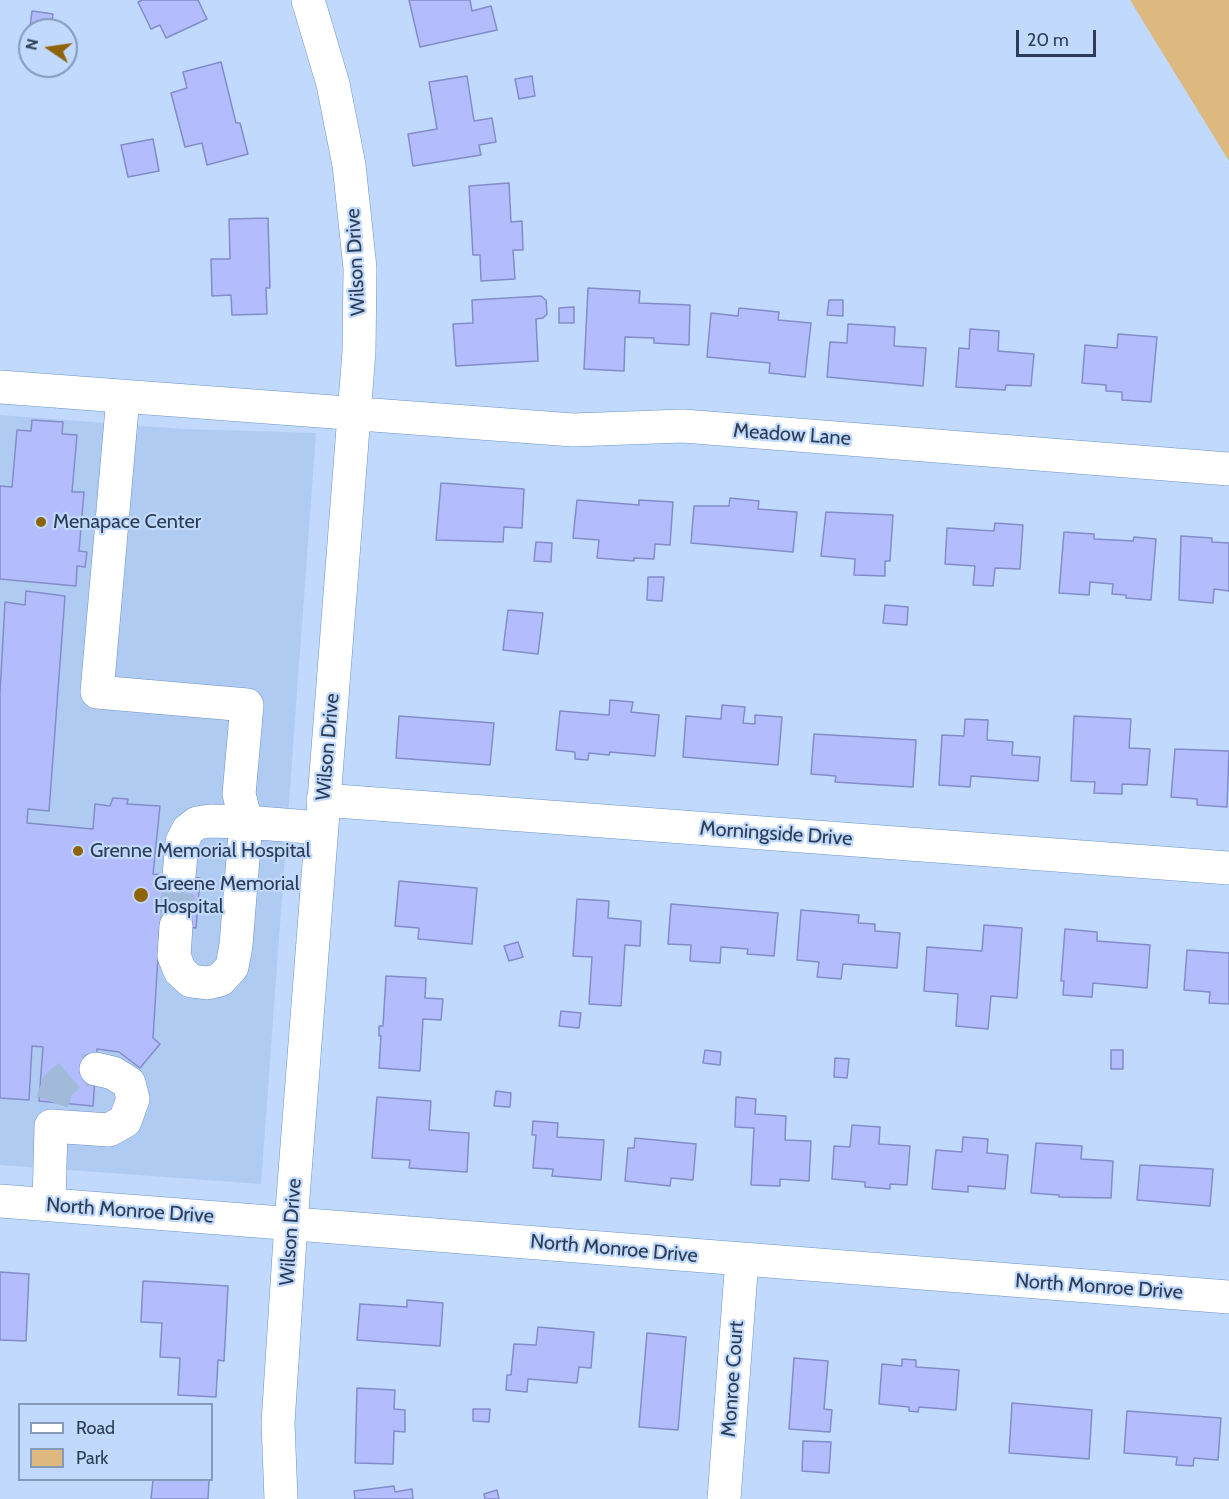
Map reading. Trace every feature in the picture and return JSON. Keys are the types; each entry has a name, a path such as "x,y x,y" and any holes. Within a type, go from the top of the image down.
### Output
{"street":[{"name":"Wilson Drive","path":"281,1499 278,1423 322,814 355,412 360,268 349,165 333,84 308,0"},
{"name":"Meadow Lane","path":"0,387 573,430 683,426 1229,469"},
{"path":"123,397 97,692 247,705 239,794 246,822 236,945 232,967 220,980 191,981 180,971 174,956 176,926"},
{"name":"Morningside Drive","path":"179,876 182,842 188,830 197,823 246,822 322,814 1229,868"},
{"path":"49,1205 52,1114 109,1130 125,1121 133,1099 129,1083 113,1073 96,1069"},
{"name":"North Monroe Drive","path":"0,1201 1229,1297"},
{"name":"Monroe Court","path":"724,1499 742,1259"}],"shaded area":[{"name":"Greene Memorial Hospital","path":"0,415 183,429 316,433 261,1184 0,1165"}],"green space":[{"path":"1130,0 1229,0 1229,161"}],"building":[{"path":"142,0 198,0 207,19 166,38 160,25 151,29 138,2"},
{"path":"409,0 470,0 472,11 491,6 497,30 420,47"},
{"path":"32,11 53,14 52,18 31,18"},
{"path":"221,62 236,123 240,123 248,154 207,165 202,143 185,147 171,93 187,88 183,72"},
{"path":"467,76 474,121 492,118 496,142 479,145 481,155 413,166 408,134 437,129 429,82"},
{"path":"532,76 535,96 519,99 515,79"},
{"path":"153,139 159,171 128,177 121,145"},
{"path":"509,183 511,222 522,221 523,250 513,250 515,279 481,281 480,255 473,255 469,186"},
{"path":"268,218 270,288 266,288 267,314 232,315 231,295 212,296 211,259 230,259 229,219"},
{"path":"588,288 640,291 639,303 690,305 689,345 654,343 654,338 625,337 624,371 584,369"},
{"path":"541,296 546,300 547,314 543,318 536,319 538,361 456,366 453,324 473,323 472,300"},
{"path":"829,300 843,300 843,316 827,315"},
{"path":"574,307 574,323 559,323 559,308"},
{"path":"739,308 779,312 778,320 811,323 805,377 769,373 770,363 707,357 711,313 738,316"},
{"path":"848,324 895,327 894,346 926,348 923,386 827,377 830,342 847,343"},
{"path":"970,329 999,331 998,351 1034,354 1031,386 1006,385 1005,390 956,387 959,348 969,349"},
{"path":"1118,334 1157,337 1151,402 1122,400 1122,392 1106,391 1106,385 1082,383 1085,345 1117,348"},
{"name":"Menapace Center","path":"32,420 63,422 62,434 77,435 72,492 84,492 79,551 87,552 85,567 77,566 76,586 0,579 0,486 12,487 17,430 31,431"},
{"path":"441,483 524,489 522,528 504,527 503,542 436,540"},
{"path":"730,498 759,501 758,509 797,512 793,552 691,543 694,506 729,506"},
{"path":"577,500 639,505 639,500 673,502 670,545 655,544 654,559 634,558 634,561 597,558 599,540 573,538"},
{"path":"826,512 893,515 890,561 885,561 885,576 854,575 855,559 821,556"},
{"path":"995,523 1023,525 1020,569 995,568 993,586 973,585 975,566 945,564 947,528 994,531"},
{"path":"1064,532 1094,534 1094,539 1133,541 1134,537 1156,539 1151,600 1126,598 1126,595 1112,594 1113,584 1090,582 1089,595 1059,593"},
{"path":"1181,536 1212,538 1212,542 1229,543 1229,591 1214,589 1213,603 1179,600"},
{"path":"536,542 552,543 551,562 534,561"},
{"path":"648,577 664,577 662,601 647,600"},
{"name":"Grenne Memorial Hospital","path":"26,591 65,596 49,811 28,809 27,823 93,829 95,804 110,806 113,798 128,799 127,804 160,806 153,874 200,878 196,928 160,924 153,1038 160,1044 140,1068 119,1052 97,1049 93,1106 39,1101 43,1047 32,1046 29,1100 0,1098 0,693 5,602 25,605"},
{"path":"885,605 908,607 907,625 883,623"},
{"path":"508,610 543,613 538,654 503,650"},
{"path":"610,700 633,702 631,712 659,715 655,756 610,752 609,755 589,753 588,760 575,759 575,752 556,750 560,711 609,715"},
{"path":"722,705 745,707 743,723 755,724 755,715 782,717 778,765 683,757 686,716 721,719"},
{"path":"399,716 494,723 490,765 396,758"},
{"path":"1074,716 1131,719 1129,748 1150,749 1147,785 1122,784 1122,794 1094,793 1095,782 1071,781"},
{"path":"965,719 988,720 987,740 1013,742 1012,755 1040,757 1038,781 971,776 970,787 939,785 942,735 964,736"},
{"path":"814,734 916,740 913,787 835,782 836,776 811,774"},
{"path":"1175,749 1229,751 1227,807 1197,805 1197,799 1171,797"},
{"path":"399,881 477,888 472,944 418,939 419,928 395,926"},
{"path":"577,899 609,901 608,918 641,921 640,946 625,945 621,1006 589,1004 592,957 573,956"},
{"path":"671,904 778,913 774,956 747,954 748,949 721,947 720,963 690,961 691,945 668,944"},
{"path":"801,910 859,915 858,923 875,924 875,931 900,933 897,968 843,964 841,979 817,977 819,962 797,960"},
{"path":"984,925 1022,928 1017,998 991,996 988,1029 956,1026 958,994 924,991 927,947 982,951"},
{"path":"1065,929 1097,932 1097,941 1150,945 1147,988 1093,983 1092,997 1063,995 1064,981 1061,981"},
{"path":"518,942 523,957 509,961 504,946"},
{"path":"1187,950 1229,953 1229,1004 1209,1003 1210,992 1184,990"},
{"path":"386,976 426,978 425,998 443,999 441,1020 423,1019 420,1071 379,1068 381,1036 379,1036 379,1026 383,1026"},
{"path":"561,1011 581,1013 579,1028 559,1026"},
{"path":"705,1050 721,1052 720,1065 703,1063"},
{"path":"1111,1050 1123,1050 1123,1069 1111,1069"},
{"path":"835,1058 849,1059 847,1078 834,1077"},
{"path":"496,1091 511,1093 510,1107 494,1106"},
{"path":"377,1097 431,1101 429,1130 469,1133 467,1172 409,1168 410,1160 372,1158"},
{"path":"736,1097 756,1099 755,1114 786,1116 785,1140 811,1141 809,1181 780,1179 780,1186 751,1185 754,1128 735,1127"},
{"path":"533,1121 558,1123 557,1137 604,1140 601,1180 552,1176 553,1169 533,1168 536,1135 532,1135"},
{"path":"852,1125 880,1127 879,1144 910,1146 907,1185 890,1184 890,1189 865,1187 865,1182 832,1179 834,1146 850,1147"},
{"path":"963,1137 988,1139 987,1153 1008,1155 1005,1189 968,1186 968,1192 932,1189 936,1150 962,1152"},
{"path":"635,1138 696,1144 693,1180 671,1178 670,1186 625,1181 628,1148 634,1148"},
{"path":"1036,1143 1082,1146 1081,1159 1113,1161 1111,1198 1059,1197 1059,1195 1031,1193"},
{"path":"1140,1165 1213,1169 1210,1206 1137,1200"},
{"path":"0,1272 29,1274 26,1341 0,1340"},
{"path":"143,1281 228,1286 224,1361 218,1360 216,1397 178,1395 180,1358 160,1357 162,1323 141,1322"},
{"path":"407,1300 443,1303 440,1346 357,1340 360,1304 407,1307"},
{"path":"538,1327 594,1332 591,1368 579,1367 577,1383 528,1379 527,1392 506,1390 507,1375 511,1375 514,1344 536,1345"},
{"path":"647,1333 686,1337 678,1430 639,1427"},
{"path":"794,1358 828,1361 824,1409 832,1410 830,1432 789,1429"},
{"path":"902,1359 916,1360 916,1367 959,1370 956,1410 919,1407 918,1412 909,1411 909,1407 879,1404 882,1364 902,1366"},
{"path":"357,1388 395,1390 394,1409 405,1410 405,1432 394,1431 393,1464 355,1463"},
{"path":"1012,1403 1092,1410 1089,1459 1009,1453"},
{"path":"473,1409 490,1409 489,1422 473,1421"},
{"path":"1127,1411 1221,1418 1218,1460 1194,1458 1193,1466 1176,1465 1177,1457 1124,1453"},
{"path":"803,1441 831,1442 829,1473 802,1471"},
{"path":"153,1481 209,1481 208,1499 151,1499"},
{"path":"394,1486 395,1492 412,1489 413,1499 355,1499 354,1491"},
{"path":"497,1490 499,1499 485,1499 484,1494"}],"tunnel":[{"path":"176,926 179,876"},
{"path":"52,1102 58,1085 73,1072 96,1069"}],"place":[{"name":"Menapace Center","path":"41,522"},
{"name":"Grenne Memorial Hospital","path":"78,851"},
{"name":"Greene Memorial Hospital","path":"141,895"}]}
